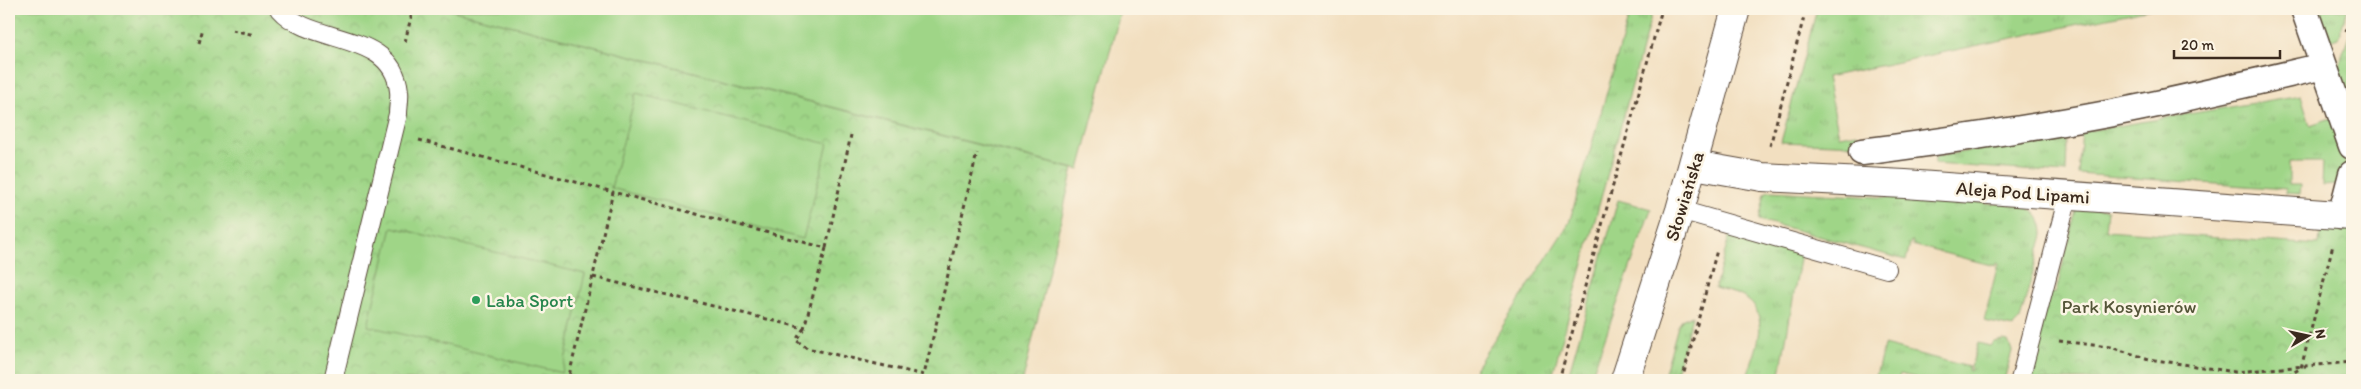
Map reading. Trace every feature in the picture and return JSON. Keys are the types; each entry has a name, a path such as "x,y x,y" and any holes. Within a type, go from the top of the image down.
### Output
{"street":[{"name":"Słowiańska","path":"1625,380 1694,166 1736,9"},
{"path":"2304,9 2352,146"},
{"path":"1862,152 1992,134 2075,120 2157,104 2324,66"},
{"name":"Aleja Pod Lipami","path":"1694,166 1762,177 1905,184 2347,216"},
{"path":"2347,216 2352,174"}],"lane":[{"path":"279,9 292,20 308,28 372,49 393,71 399,91 398,114 333,380"},
{"path":"2020,380 2068,196"},
{"path":"1680,210 1887,270"}],"path":[{"path":"411,18 413,9"},
{"path":"1559,380 1662,9"},
{"path":"199,43 203,28"},
{"path":"232,30 255,35"},
{"path":"393,133 826,248"},
{"path":"851,135 826,248 804,328 796,340 807,348 924,375 977,153"},
{"path":"568,380 614,192"},
{"path":"2281,380 2301,368 2328,262"},
{"path":"593,278 804,328"},
{"path":"1682,380 1703,302"},
{"path":"2050,341 2110,347 2149,359 2235,372 2301,368 2352,362"}],"green space":[{"path":"9,9 447,9 1073,169 1023,380 9,380"},
{"path":"374,9 406,9 404,16"},
{"path":"447,9 1121,9 1079,170"},
{"path":"1631,9 1653,9 1551,380 1468,380 1569,223"},
{"path":"1817,9 2150,9 1827,77 1839,136 1857,133 1859,145 1781,142"},
{"path":"2315,9 2348,9 2338,38 2327,42"},
{"path":"2352,27 2352,116 2337,71"},
{"path":"636,93 828,144 803,239 611,188"},
{"path":"2301,95 2310,125 2331,118 2348,170 2336,185 2322,186 2323,162 2289,162 2289,185 2301,185 2300,194 2286,193 2286,189 2078,174 2082,132"},
{"path":"2060,135 2067,142 2066,173 1935,164 1935,157"},
{"path":"1769,191 2022,205 2027,207 2038,216 2042,224 2043,235 2020,320 2013,327 1984,321 1998,264 1996,263 1995,266 1912,245 1913,242 1911,241 1906,260 1759,220 1765,193"},
{"path":"1618,200 1651,209 1590,380 1567,380"},
{"name":"Park Kosynierów","path":"2077,207 2108,210 2106,230 2319,245 2321,225 2352,227 2352,380 2027,380 2049,294 2056,292"},
{"name":"Laba Sport","path":"392,227 585,274 562,373 368,326"},
{"path":"1730,233 1801,253 1779,380 1746,380 1759,334 1760,323 1757,312 1751,303 1741,296 1715,288"},
{"path":"1692,316 1674,380 1663,380 1678,326 1683,319"},
{"path":"2008,341 2012,351 2004,380 1926,380 1900,374 1898,380 1875,380 1884,345 1969,367 1968,370 1970,371 1978,343 1990,346 1994,342"}],"place":[{"name":"Laba Sport","path":"476,300"}]}
